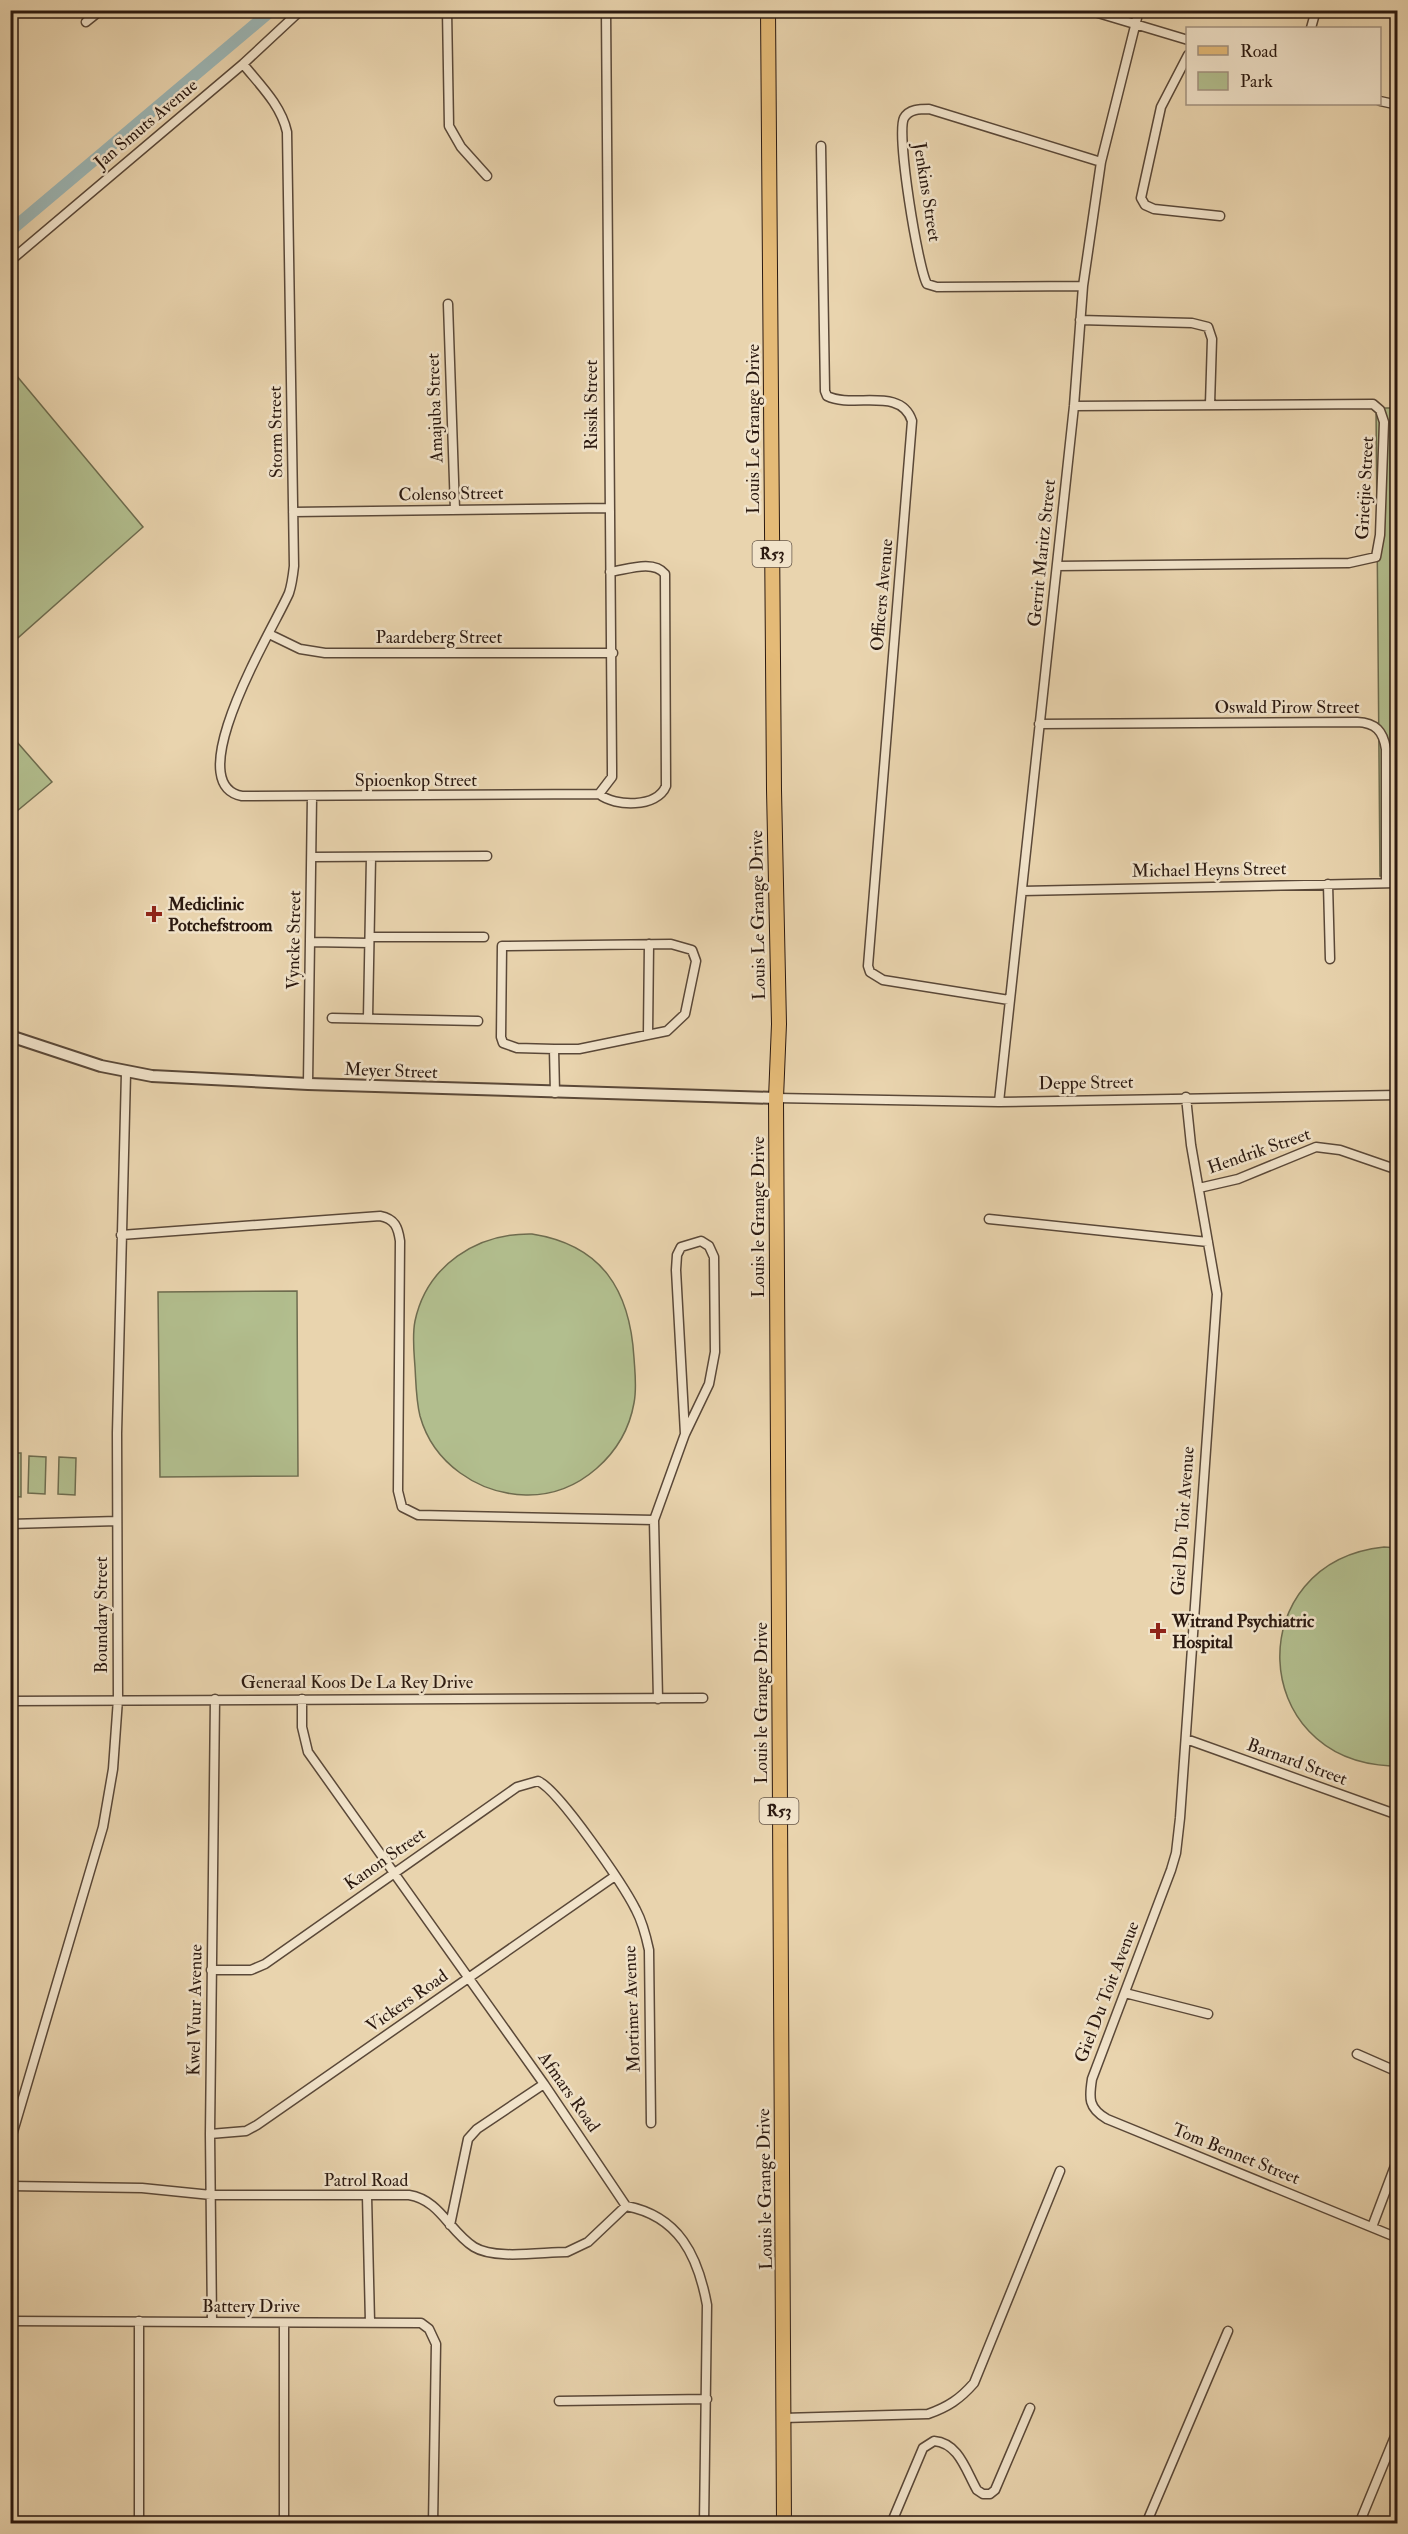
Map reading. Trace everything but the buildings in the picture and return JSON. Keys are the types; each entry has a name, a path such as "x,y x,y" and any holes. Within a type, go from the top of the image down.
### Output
{"main road":[{"name":"Louis Le Grange Drive","path":"768,10 774,778 779,1024 776,1098"},
{"name":"Louis le Grange Drive","path":"776,1098 780,1993 785,2300 784,2523"}],"street":[{"path":"86,22 101,10"},
{"name":"Jan Smuts Avenue","path":"10,261 243,64 301,10"},
{"path":"447,10 449,126 461,147 487,176"},
{"name":"Rissik Street","path":"599,794 612,777 613,653 608,508 606,10"},
{"path":"1089,10 1186,39"},
{"name":"Gerrit Maritz Street","path":"999,1102 1074,406 1083,286 1101,162 1138,10"},
{"path":"1311,27 1316,10"},
{"path":"1186,59 1161,107 1141,198 1145,205 1154,209 1220,216"},
{"name":"Storm Street","path":"233,794 223,783 221,758 225,729 292,584 293,512 287,132 278,108 243,64"},
{"path":"1381,101 1398,105"},
{"name":"Jenkins Street","path":"1083,286 937,287 927,284 905,168 902,126 904,118 911,112 929,109 1101,162"},
{"name":"Officers Avenue","path":"821,146 825,391 827,396 837,399 895,402 905,409 912,421 868,966 870,972 883,980 1009,1000"},
{"name":"Amajuba Street","path":"448,304 455,510"},
{"path":"1080,320 1192,323 1208,327 1212,339 1210,404"},
{"name":"Grietjie Street","path":"1056,567 1349,563 1376,556 1380,535 1385,431 1383,415 1376,406 1369,403 1074,406"},
{"name":"Colenso Street","path":"293,512 608,508"},
{"name":"Spioenkop Street","path":"233,794 312,796 599,794 615,802 647,801 660,795 666,786 665,574 656,567 646,566 610,572"},
{"name":"Paardeberg Street","path":"269,634 300,649 325,653 613,653"},
{"name":"Oswald Pirow Street","path":"1039,724 1357,722 1372,725 1381,732 1386,749 1386,882"},
{"name":"Vyncke Street","path":"308,1084 312,796"},
{"path":"312,857 487,856"},
{"path":"368,1018 372,857"},
{"name":"Michael Heyns Street","path":"1022,891 1398,883"},
{"path":"1328,884 1330,959"},
{"path":"311,942 484,937"},
{"path":"648,1035 649,944"},
{"path":"649,944 686,946 692,950 696,961 686,1014 668,1031 648,1035 579,1049 517,1048 503,1043 501,1037 502,946 649,944"},
{"path":"332,1018 478,1021"},
{"name":"Meyer Street","path":"10,1036 126,1073 308,1084 776,1098"},
{"path":"554,1049 555,1093"},
{"name":"Boundary Street","path":"10,2142 109,1802 118,1699 117,1521 126,1073"},
{"name":"Deppe Street","path":"776,1098 999,1102 1398,1095"},
{"name":"Giel Du Toit Avenue","path":"1092,2079 1176,1853 1217,1294 1186,1097"},
{"name":"Hendrik Street","path":"1199,1188 1238,1179 1316,1147 1340,1150 1398,1170"},
{"path":"121,1235 380,1216 389,1218 398,1228 400,1241 398,1491 402,1507 418,1515 654,1520"},
{"path":"988,1219 1208,1242"},
{"path":"658,1699 654,1520 685,1434 709,1384 715,1352 714,1257 709,1246 701,1241 681,1247 677,1255 685,1434"},
{"path":"10,1524 117,1521"},
{"name":"Generaal Koos De La Rey Drive","path":"10,1701 703,1698"},
{"name":"Kwel Vuur Avenue","path":"212,2322 210,2134 214,1699"},
{"name":"Afmars Road","path":"302,1699 302,1727 308,1752 392,1874 544,2084 626,2206"},
{"name":"Barnard Street","path":"1186,1739 1398,1815"},
{"name":"Kanon Street","path":"211,1970 251,1970 265,1964 523,1784 542,1782 567,1810"},
{"name":"Mortimer Avenue","path":"567,1810 615,1876 642,1923 649,1950 651,2123"},
{"name":"Vickers Road","path":"210,2134 246,2131 257,2126 615,1876"},
{"path":"1125,1993 1208,2014"},
{"path":"1357,2054 1398,2072"},
{"name":"Tom Bennet Street","path":"1092,2079 1090,2104 1100,2115 1398,2238"},
{"path":"450,2225 468,2139 477,2129 544,2084"},
{"path":"1372,2228 1398,2158"},
{"path":"783,2418 928,2414 946,2408 961,2398 974,2383 1060,2171"},
{"name":"Patrol Road","path":"10,2186 142,2188 211,2195 419,2197 432,2204 474,2247 484,2251 567,2252 588,2242 626,2206"},
{"path":"367,2196 370,2322"},
{"path":"626,2206 660,2217 671,2225 687,2247 700,2276 707,2305 704,2523"},
{"name":"Battery Drive","path":"10,2321 416,2322 429,2329 436,2344 433,2523"},
{"path":"138,2321 139,2523"},
{"path":"284,2323 284,2523"},
{"path":"1146,2523 1228,2331"},
{"path":"559,2401 707,2399"},
{"path":"891,2523 923,2448 934,2441 949,2444 956,2450 977,2490 983,2494 990,2494 995,2490 1030,2408"},
{"path":"1359,2523 1398,2429"}],"green space":[{"path":"11,369 143,527 11,644"},
{"path":"1376,408 1398,408 1397,876 1380,876"},
{"path":"10,734 52,782 11,816 10,816"},
{"path":"532,1234 577,1248 594,1260 608,1275 626,1311 631,1334 636,1386 629,1422 621,1439 596,1469 581,1480 564,1488 526,1495 491,1489 475,1482 460,1473 435,1448 420,1416 416,1392 413,1338 421,1301 443,1269 457,1256 492,1239"},
{"path":"297,1291 298,1476 160,1477 158,1292"},
{"path":"11,1453 21,1453 21,1497 11,1496"},
{"path":"29,1456 46,1457 45,1494 28,1493"},
{"path":"59,1457 76,1458 75,1495 58,1494"},
{"path":"1384,1547 1398,1548 1398,1765 1391,1766 1343,1755 1309,1731 1288,1698 1280,1660 1285,1621 1305,1587 1337,1560"}],"waterway":[{"path":"10,231 272,10"}],"place":[{"name":"Mediclinic Potchefstroom","path":"154,914"},
{"name":"Witrand Psychiatric Hospital","path":"1158,1631"}]}
